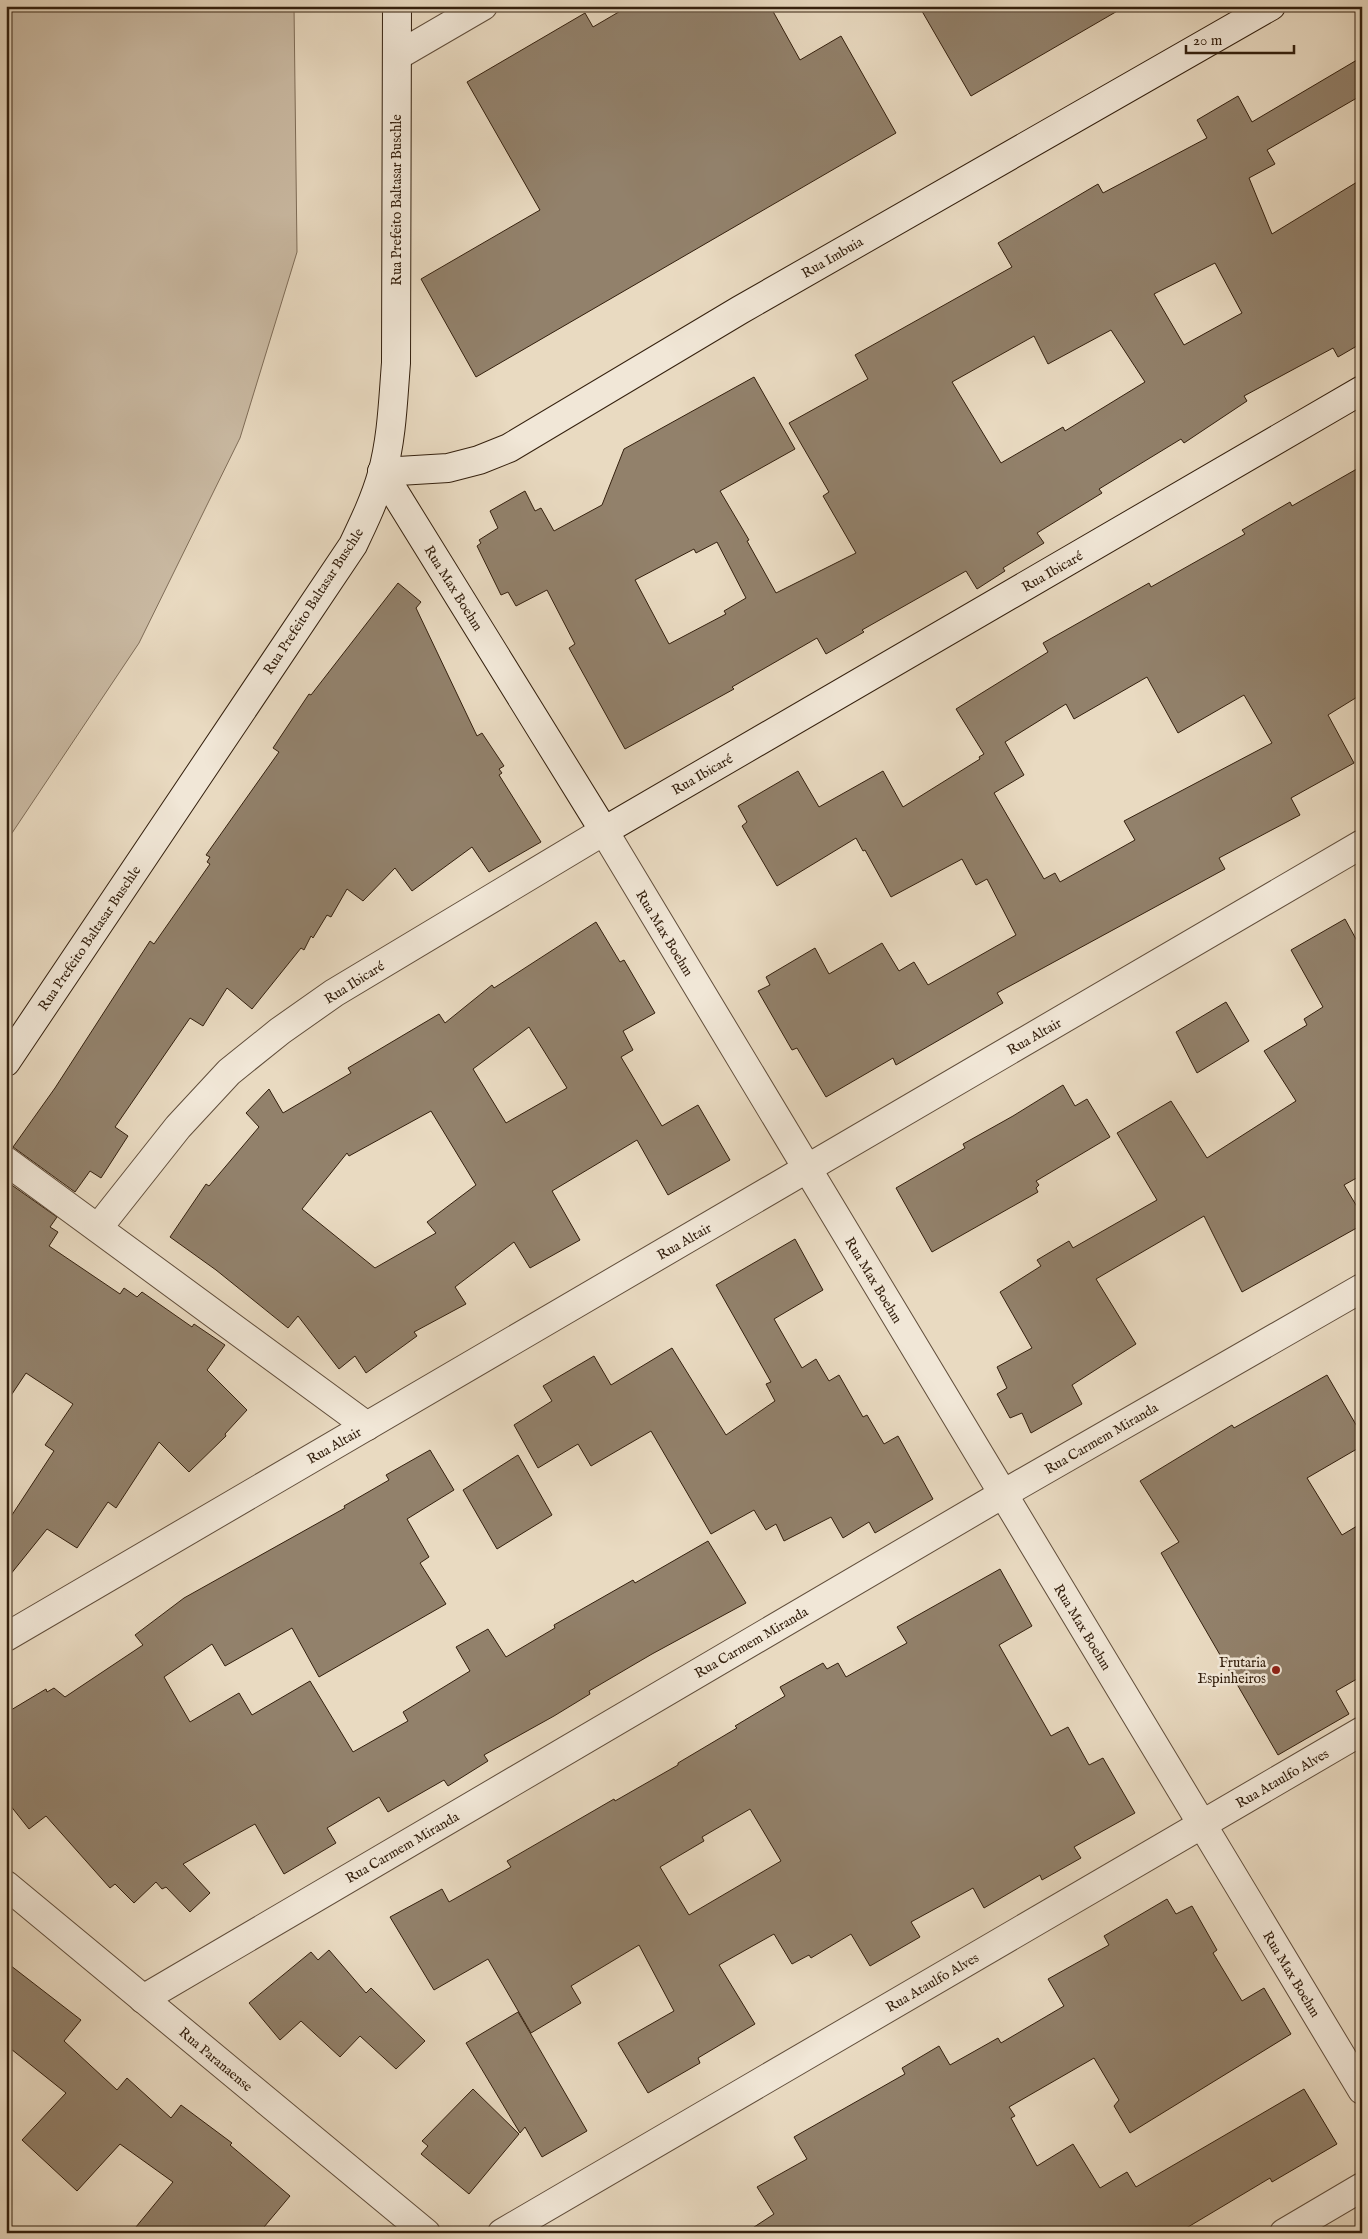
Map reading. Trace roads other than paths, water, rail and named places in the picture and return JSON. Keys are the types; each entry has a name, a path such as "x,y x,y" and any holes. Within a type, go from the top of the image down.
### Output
{"street":[{"name":"Rua Prefeito Baltasar Buschle","path":"6,1062 353,545 370,511 382,472 392,421 396,363 397,6"},
{"path":"397,56 484,6"},
{"name":"Rua Imbuia","path":"382,472 448,468 479,460 509,448 740,310 1271,6"},
{"name":"Rua Ibicaré","path":"98,1228 184,1120 229,1072 273,1037 334,993 604,831 1362,390"},
{"name":"Rua Max Boehm","path":"382,472 604,831 1362,2090"},
{"name":"Rua Altair","path":"6,1637 1362,844"},
{"path":"6,1160 367,1426"},
{"name":"Rua Carmem Miranda","path":"143,1998 1003,1494 1362,1288"},
{"name":"Rua Ataulfo Alves","path":"502,2233 1362,1731"},
{"name":"Rua Paranaense","path":"6,1885 426,2233"},
{"path":"1284,2233 1362,2187"}],"place":[{"name":"Frutaria Espinheiros","path":"1276,1670"}]}
